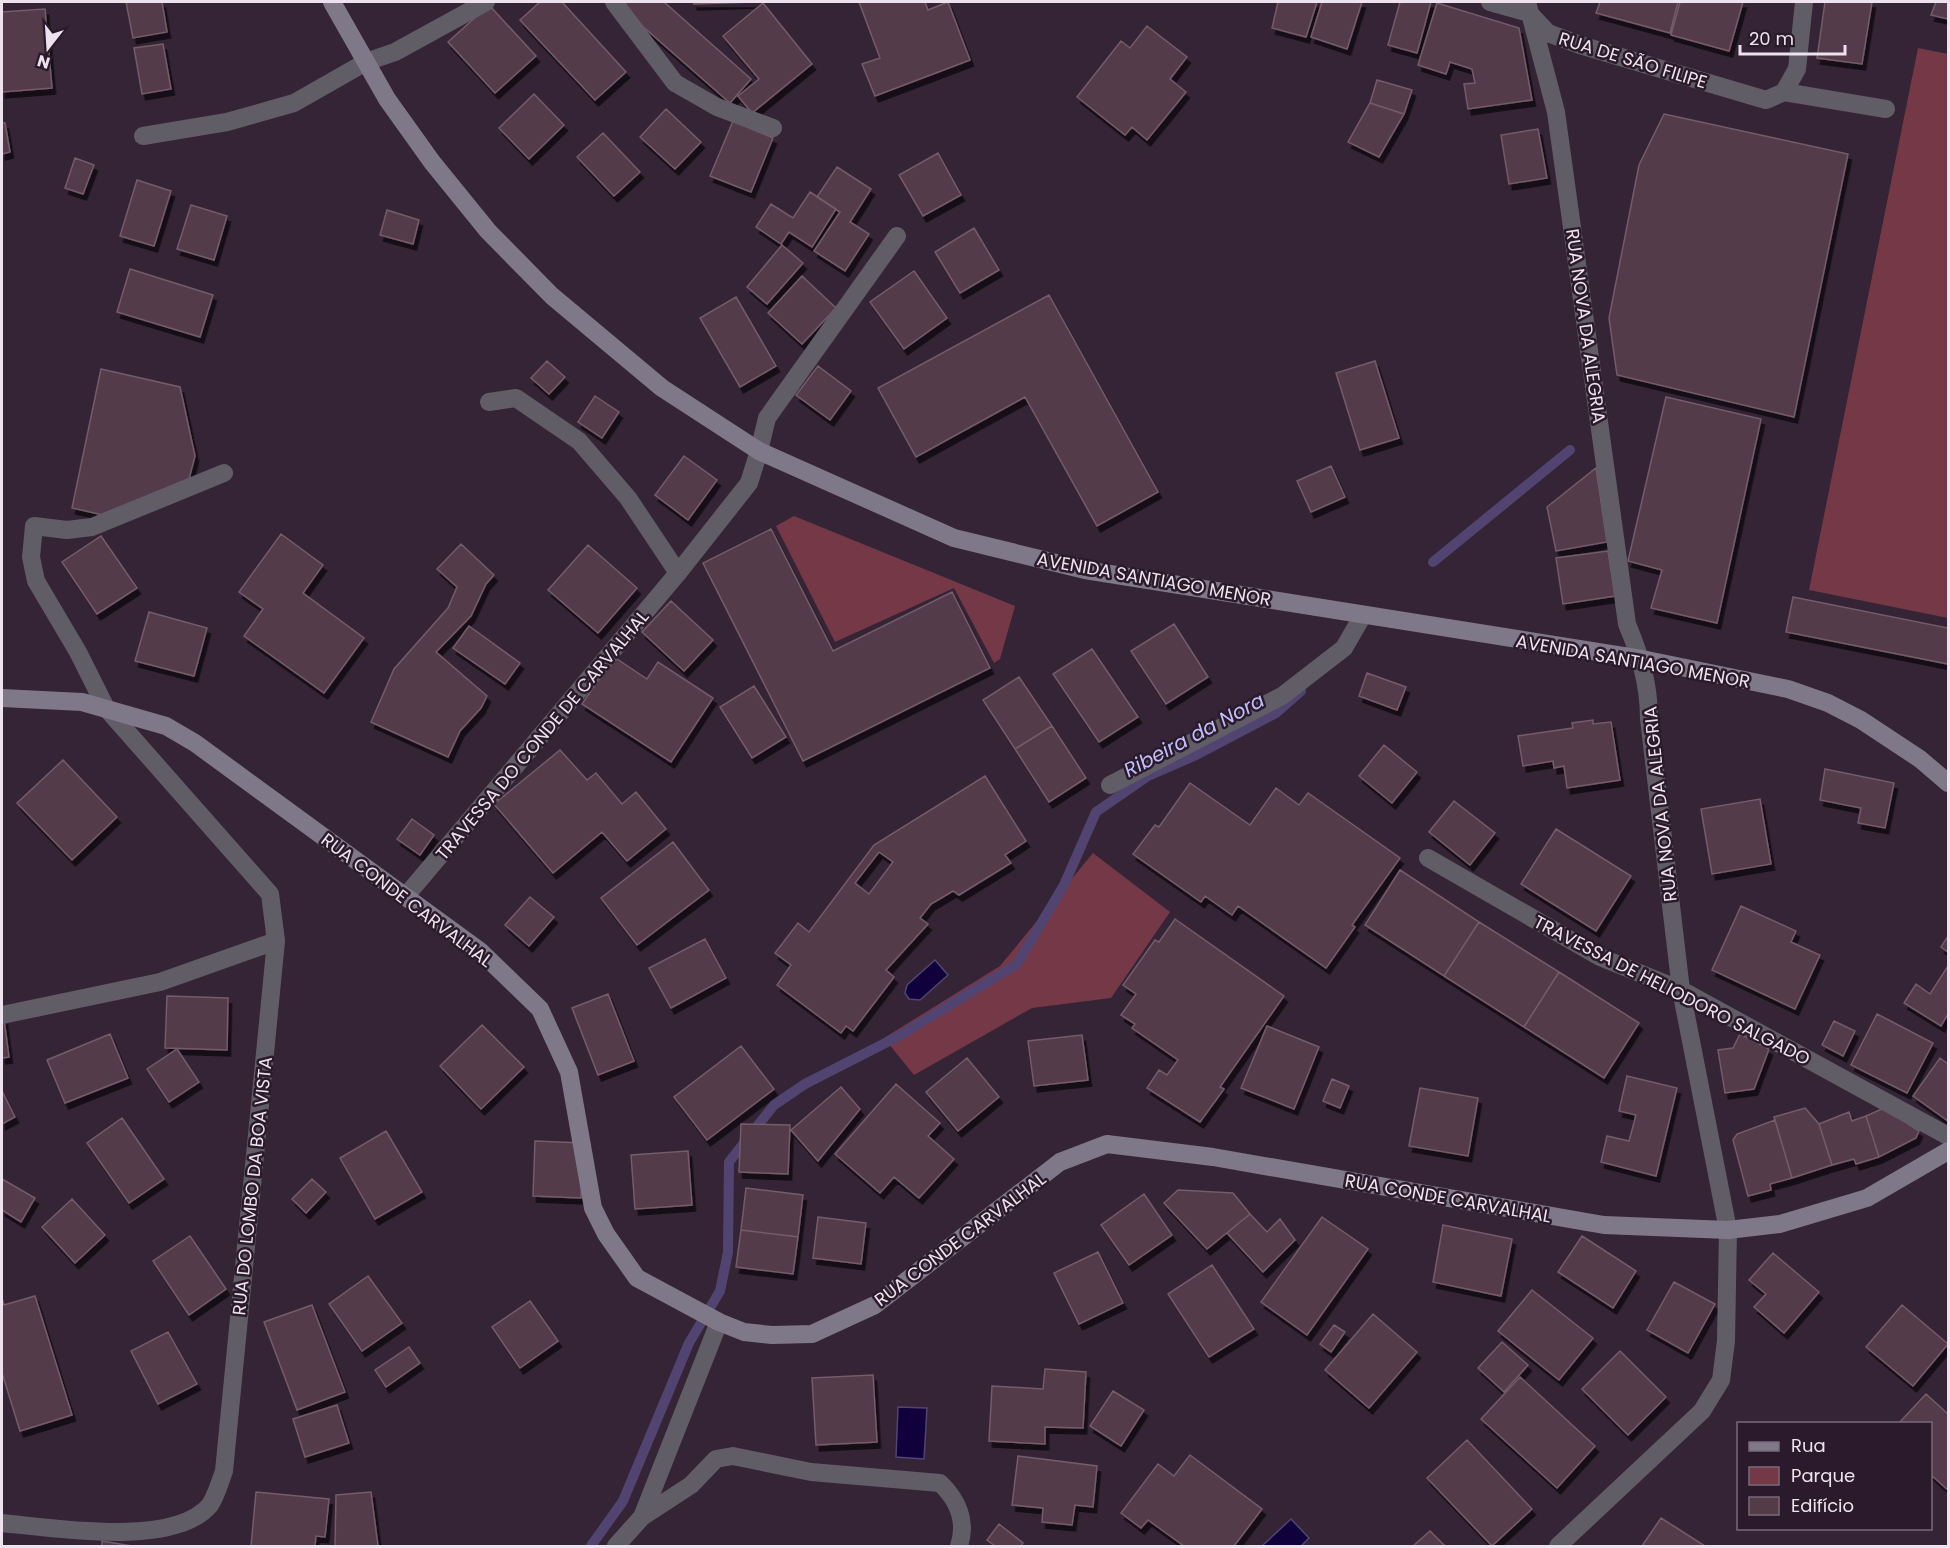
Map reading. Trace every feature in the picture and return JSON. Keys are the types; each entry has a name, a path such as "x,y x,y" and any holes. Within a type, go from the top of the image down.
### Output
{"street":[{"name":"AVENIDA SANTIAGO MENOR","path":"332,2 387,99 432,162 488,231 552,296 662,388 759,451 954,538 1085,570 1642,659 1788,689 1827,703 1887,735 1948,783"},
{"path":"143,136 227,122 294,103 366,62 395,52 486,2"},
{"path":"614,2 675,83 717,107 773,128"},
{"name":"RUA DE SÃO FILIPE","path":"1490,2 1528,7 1548,33 1580,45 1766,100 1784,92 1886,109"},
{"path":"1784,92 1797,69 1804,2"},
{"name":"RUA NOVA DA ALEGRIA","path":"1528,7 1556,112 1627,624 1642,659 1649,696 1649,719 1681,990 1728,1230 1726,1341 1721,1380 1702,1411 1558,1546"},
{"name":"TRAVESSA DO CONDE DE CARVALHAL","path":"405,897 678,573 749,483 767,418 897,236"},
{"path":"489,402 516,398 579,441 628,498 678,573"},
{"name":"RUA DO LOMBO DA BOA VISTA","path":"2,1522 142,1536 180,1528 209,1506 224,1471 276,941 270,894 106,708 78,652 36,581 31,556 34,526 67,530 93,527 224,473"},
{"path":"1110,785 1282,696 1344,648 1363,615"},
{"name":"RUA CONDE CARVALHAL","path":"2,698 82,702 166,726 195,743 480,951 540,1009 569,1072 580,1122 593,1208 606,1234 637,1278 719,1322 744,1332 772,1335 812,1334 875,1305 1060,1162 1107,1144 1213,1157 1604,1225 1728,1230 1780,1224 1867,1198 1948,1151"},
{"name":"TRAVESSA DE HELIODORO SALGADO","path":"1428,858 1600,957 1681,990 1948,1136"},
{"path":"2,1015 160,982 276,941"},
{"path":"642,1517 719,1322"},
{"path":"616,1546 642,1517 691,1485 716,1459 732,1456 811,1472 940,1483 951,1494 963,1524 959,1546"}],"green space":[{"path":"1918,48 1948,54 1948,618 1809,590"},
{"path":"794,516 1015,606 1000,659 994,663 954,588 835,642 776,526"},
{"path":"1093,853 1170,912 1111,998 1032,1008 914,1075 884,1038 1000,966"}],"shaded area":[{"path":"935,960 948,975 920,1000 909,999 905,993 907,985"},
{"path":"898,1407 927,1408 924,1459 896,1457"},
{"path":"1291,1519 1309,1538 1301,1546 1262,1546"}],"building":[{"path":"126,2 162,2 167,32 133,38"},
{"path":"540,2 562,2 626,72 595,100 520,20"},
{"path":"615,2 664,2 751,79 730,103"},
{"path":"693,2 755,2 694,4"},
{"path":"859,2 925,2 928,10 948,2 970,60 875,96 862,64 880,58"},
{"path":"1278,2 1317,2 1306,37 1272,28"},
{"path":"1322,2 1362,2 1347,49 1311,37"},
{"path":"1400,2 1431,2 1417,53 1388,45"},
{"path":"1600,2 1678,2 1670,33 1596,13"},
{"path":"1680,2 1743,2 1729,51 1671,35"},
{"path":"1825,2 1872,2 1862,64 1817,58"},
{"path":"1936,2 1948,2 1948,19 1931,15"},
{"path":"763,3 812,64 752,113 738,96 759,79 723,36"},
{"path":"1437,3 1519,28 1532,100 1468,109 1464,84 1475,83 1472,69 1450,62 1446,74 1418,65"},
{"path":"489,5 536,56 495,93 448,42"},
{"path":"45,9 52,88 2,92 2,12"},
{"path":"1147,26 1187,57 1170,79 1186,92 1147,140 1132,127 1125,135 1077,97 1121,41 1130,48"},
{"path":"163,44 171,89 142,94 134,48"},
{"path":"1377,80 1412,90 1404,114 1370,103"},
{"path":"534,94 564,125 529,159 499,128"},
{"path":"1370,103 1404,114 1379,157 1348,142"},
{"path":"666,109 701,142 675,169 640,137"},
{"path":"1664,114 1848,154 1794,417 1617,375 1609,318 1639,165"},
{"path":"733,121 773,138 751,192 710,176"},
{"path":"2,123 5,123 10,152 2,154"},
{"path":"1538,129 1547,178 1509,184 1501,135"},
{"path":"603,133 640,172 614,196 577,157"},
{"path":"938,153 961,195 923,216 899,175"},
{"path":"75,158 94,165 83,194 65,188"},
{"path":"837,167 871,189 850,222 869,234 845,271 814,251 840,212 817,197"},
{"path":"137,180 171,191 154,246 120,236"},
{"path":"810,192 836,209 812,247 789,232 781,244 756,227 771,204 793,218"},
{"path":"191,205 227,216 214,260 177,249"},
{"path":"387,210 419,220 413,244 380,235"},
{"path":"974,228 999,270 960,293 935,252"},
{"path":"782,245 803,263 767,304 747,287"},
{"path":"130,269 213,295 200,337 117,312"},
{"path":"914,271 947,318 904,349 870,302"},
{"path":"802,276 836,308 802,344 768,313"},
{"path":"1049,295 1158,492 1097,526 1025,397 916,457 878,388"},
{"path":"736,297 776,366 740,387 700,318"},
{"path":"547,361 565,377 549,394 531,378"},
{"path":"1375,361 1399,438 1360,450 1336,373"},
{"path":"818,366 851,391 830,420 796,395"},
{"path":"101,369 180,387 195,456 188,483 103,515 72,508"},
{"path":"595,396 619,412 602,438 578,422"},
{"path":"1666,397 1761,419 1717,623 1651,608 1662,570 1628,561"},
{"path":"684,456 717,480 688,520 655,495"},
{"path":"1331,466 1345,497 1311,512 1297,481"},
{"path":"1596,468 1607,542 1556,551 1547,507"},
{"path":"771,529 833,651 952,592 990,668 803,761 703,563"},
{"path":"281,534 323,565 303,593 364,638 324,693 244,636 263,609 239,592"},
{"path":"101,536 137,588 97,614 62,562"},
{"path":"461,544 494,575 486,584 471,616 436,652 487,696 481,708 460,731 448,757 371,722 394,669 448,608 457,587 437,569"},
{"path":"588,545 637,588 598,633 548,590"},
{"path":"1608,551 1615,596 1563,604 1556,558"},
{"path":"1793,597 1948,628 1948,664 1786,632"},
{"path":"671,601 713,640 684,671 642,632"},
{"path":"149,612 207,628 194,676 135,661"},
{"path":"1174,624 1208,677 1166,704 1131,651"},
{"path":"469,626 520,663 505,684 453,648"},
{"path":"1092,649 1138,717 1099,742 1053,674"},
{"path":"614,657 647,679 658,662 713,698 671,762 582,704"},
{"path":"1367,673 1406,687 1397,710 1359,696"},
{"path":"1019,677 1052,726 1015,749 983,700"},
{"path":"754,686 786,737 752,758 720,707"},
{"path":"1593,720 1593,724 1611,722 1620,780 1567,788 1564,766 1554,768 1553,761 1523,766 1518,736 1573,728 1572,723"},
{"path":"1052,726 1086,778 1049,802 1015,749"},
{"path":"1384,745 1417,772 1392,803 1359,776"},
{"path":"560,750 587,780 596,773 622,804 636,792 666,829 627,861 602,832 553,873 494,804"},
{"path":"63,760 117,817 72,860 17,803"},
{"path":"1825,769 1894,783 1885,828 1858,823 1861,808 1820,800"},
{"path":"985,776 1026,841 1005,855 1011,863 959,895 953,891 931,904 920,918 928,924 886,970 894,977 853,1031 846,1026 841,1033 777,985 791,965 775,953 798,923 809,932 874,845","holes":["879,852 893,862 869,894 855,883"]},
{"path":"1190,783 1250,825 1276,788 1299,805 1308,793 1400,858 1352,925 1355,927 1326,968 1238,906 1232,915 1205,896 1201,902 1133,854 1155,825 1159,827"},
{"path":"1760,799 1771,864 1712,874 1701,809"},
{"path":"1454,801 1495,833 1470,865 1429,832"},
{"path":"412,819 434,835 420,855 397,839"},
{"path":"1556,829 1631,876 1596,931 1521,884"},
{"path":"673,842 709,890 637,945 601,898"},
{"path":"1400,870 1479,922 1444,976 1365,925"},
{"path":"530,897 554,917 529,946 505,925"},
{"path":"1741,906 1796,931 1791,942 1820,955 1795,1009 1712,970"},
{"path":"1175,919 1284,996 1220,1087 1224,1089 1200,1122 1147,1088 1159,1070 1167,1075 1178,1060 1132,1028 1135,1024 1121,1015 1136,994 1123,985 1155,940 1159,942"},
{"path":"1479,922 1559,972 1524,1027 1444,976"},
{"path":"1948,936 1948,952 1941,947"},
{"path":"705,939 726,978 671,1008 649,968"},
{"path":"1948,966 1948,1014 1941,1026 1904,1003 1916,984 1930,994"},
{"path":"1559,972 1639,1023 1604,1078 1524,1027"},
{"path":"608,994 634,1061 598,1075 572,1008"},
{"path":"167,996 228,998 227,1050 165,1048"},
{"path":"1877,1014 1933,1043 1907,1093 1851,1065"},
{"path":"2,1019 4,1019 9,1057 2,1058"},
{"path":"1834,1021 1855,1031 1843,1056 1822,1045"},
{"path":"482,1025 524,1067 481,1109 440,1066"},
{"path":"1267,1026 1319,1047 1294,1109 1241,1088"},
{"path":"110,1034 128,1078 65,1103 47,1060"},
{"path":"1740,1034 1769,1049 1754,1089 1725,1093 1718,1050 1733,1048"},
{"path":"1082,1035 1088,1080 1034,1086 1028,1041"},
{"path":"741,1046 774,1089 707,1140 674,1097"},
{"path":"177,1049 199,1082 169,1102 147,1069"},
{"path":"967,1058 999,1097 958,1131 926,1092"},
{"path":"1940,1058 1948,1064 1948,1121 1913,1096"},
{"path":"1627,1076 1677,1088 1656,1176 1601,1162 1607,1136 1629,1141 1636,1115 1619,1111"},
{"path":"1332,1079 1349,1086 1340,1108 1323,1101"},
{"path":"896,1084 940,1123 928,1136 954,1159 919,1198 894,1177 880,1193 835,1154"},
{"path":"841,1087 860,1109 818,1161 791,1130"},
{"path":"1420,1088 1478,1098 1468,1156 1409,1146"},
{"path":"2,1091 15,1117 2,1124"},
{"path":"1805,1108 1819,1124 1832,1165 1792,1178 1774,1117"},
{"path":"1884,1108 1919,1131 1916,1138 1879,1157 1866,1116"},
{"path":"1849,1112 1852,1121 1866,1116 1879,1157 1856,1164 1854,1159 1832,1165 1819,1124"},
{"path":"122,1118 164,1179 129,1203 87,1143"},
{"path":"1775,1120 1792,1178 1770,1184 1771,1190 1748,1196 1733,1140 1737,1134"},
{"path":"741,1124 790,1125 788,1174 739,1172"},
{"path":"386,1131 422,1192 375,1219 340,1158"},
{"path":"535,1141 583,1143 581,1198 533,1196"},
{"path":"688,1151 692,1205 635,1209 631,1155"},
{"path":"2,1179 35,1198 21,1222 2,1210"},
{"path":"312,1179 326,1192 306,1213 292,1199"},
{"path":"746,1188 803,1195 798,1237 741,1230"},
{"path":"1178,1190 1233,1193 1250,1214 1207,1249 1164,1203"},
{"path":"1144,1194 1172,1235 1129,1265 1101,1225"},
{"path":"72,1199 105,1235 75,1263 42,1227"},
{"path":"1250,1214 1267,1232 1280,1219 1295,1240 1263,1272 1227,1233"},
{"path":"818,1217 866,1223 861,1264 813,1258"},
{"path":"1322,1217 1368,1249 1307,1335 1261,1302"},
{"path":"1443,1225 1512,1239 1501,1296 1433,1282"},
{"path":"741,1230 798,1237 793,1274 736,1267"},
{"path":"190,1236 226,1289 189,1315 153,1261"},
{"path":"1582,1236 1636,1271 1613,1308 1558,1272"},
{"path":"1098,1252 1123,1303 1079,1324 1054,1273"},
{"path":"1773,1253 1819,1292 1784,1333 1754,1307 1766,1294 1749,1280"},
{"path":"1212,1265 1254,1329 1209,1357 1168,1294"},
{"path":"368,1276 402,1323 362,1351 329,1304"},
{"path":"1674,1282 1715,1304 1688,1353 1647,1330"},
{"path":"1532,1290 1593,1338 1559,1380 1498,1331"},
{"path":"35,1296 72,1415 20,1431 2,1373 2,1298 4,1305"},
{"path":"530,1301 558,1341 520,1368 492,1327"},
{"path":"312,1305 345,1392 297,1410 264,1322"},
{"path":"1902,1305 1948,1344 1913,1386 1866,1347"},
{"path":"1373,1314 1417,1352 1369,1408 1325,1370"},
{"path":"1334,1325 1345,1332 1331,1352 1320,1344"},
{"path":"168,1332 197,1384 158,1404 131,1351"},
{"path":"1502,1342 1528,1365 1504,1392 1478,1368"},
{"path":"409,1347 420,1363 386,1387 375,1370"},
{"path":"1620,1351 1666,1397 1628,1435 1582,1389"},
{"path":"1045,1369 1086,1372 1083,1428 1045,1427 1045,1444 989,1441 992,1386 1043,1389"},
{"path":"873,1375 877,1442 816,1445 812,1378"},
{"path":"1520,1377 1595,1446 1557,1488 1481,1419"},
{"path":"1113,1391 1144,1410 1121,1446 1090,1426"},
{"path":"1926,1394 1948,1414 1948,1490 1932,1476 1932,1422 1900,1422"},
{"path":"337,1405 349,1443 305,1457 293,1419"},
{"path":"1467,1440 1532,1509 1492,1546 1427,1478"},
{"path":"1190,1455 1262,1509 1234,1546 1184,1546 1148,1520 1141,1528 1121,1513 1158,1464 1174,1476"},
{"path":"1018,1456 1097,1466 1093,1507 1075,1505 1072,1525 1042,1522 1043,1508 1012,1505"},
{"path":"256,1492 329,1499 325,1537 316,1536 315,1546 251,1546"},
{"path":"371,1492 378,1546 335,1546 336,1495"},
{"path":"1661,1518 1705,1546 1642,1546"},
{"path":"999,1524 1023,1543 1021,1546 995,1546 987,1540"},
{"path":"1430,1531 1445,1546 1413,1546"},
{"path":"102,1541 132,1546 102,1546"}],"waterway":[{"name":"Ribeira da Nora","path":"1433,562 1570,450"},
{"name":"Ribeira da Nora","path":"591,1546 623,1501 689,1343 720,1291 728,1252 729,1162 774,1105 805,1084 899,1036 1017,964 1064,885 1096,812 1148,776 1194,756 1276,713 1301,691"}]}
